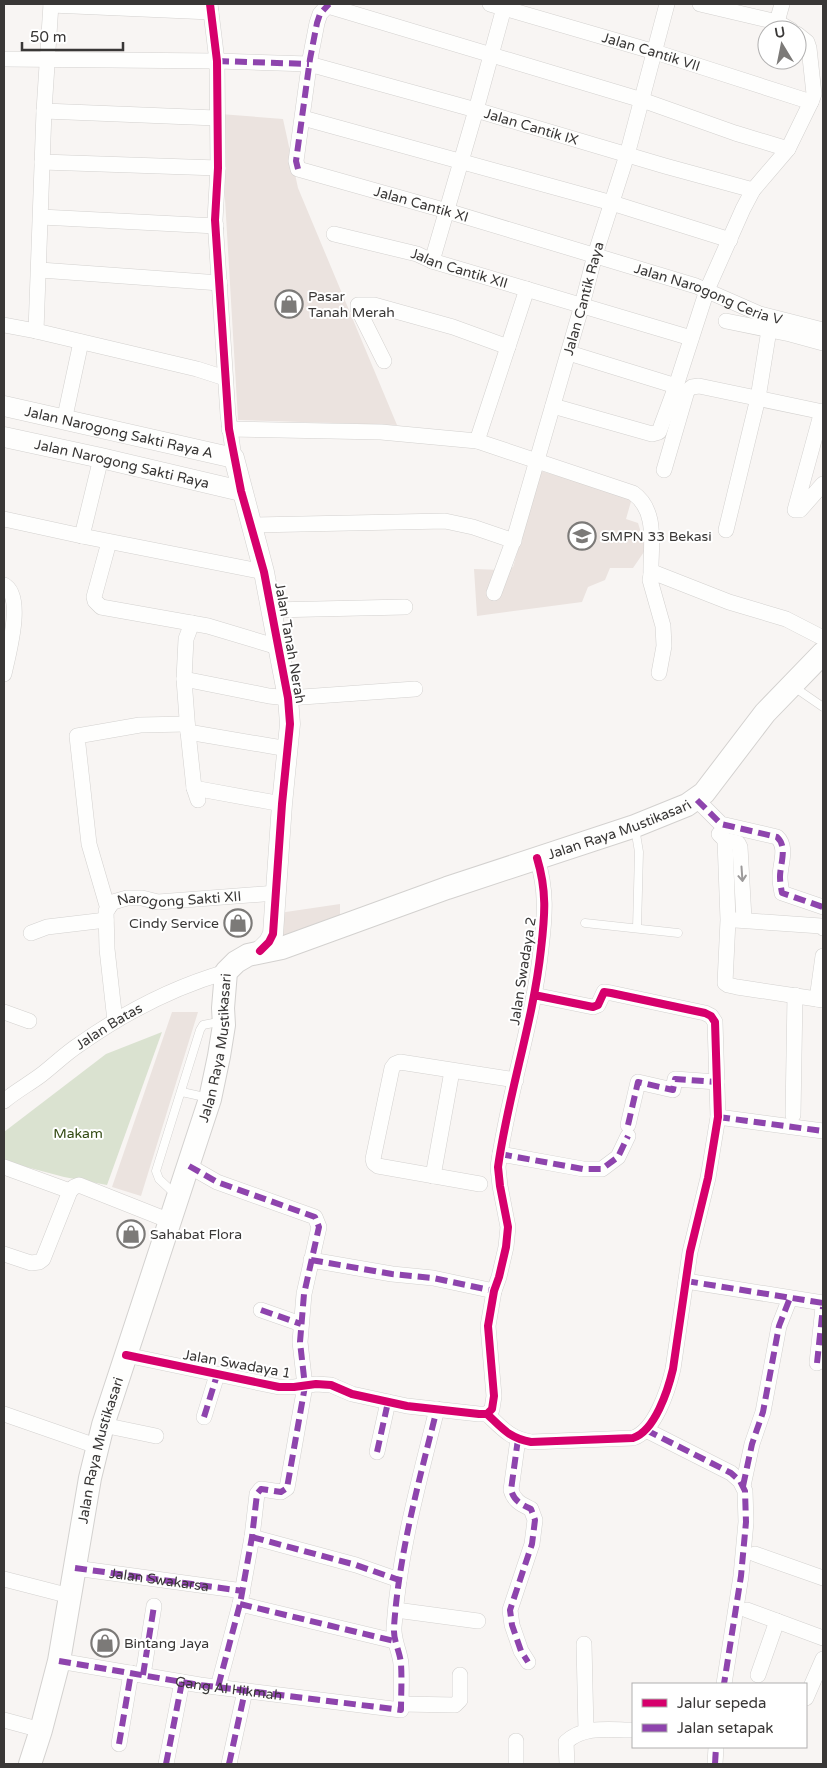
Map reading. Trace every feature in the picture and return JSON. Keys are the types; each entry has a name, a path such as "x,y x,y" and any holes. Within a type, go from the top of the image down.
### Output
{"main road":[{"name":"Jalan Raya Mustikasari","path":"30,1764 59,1660 90,1478 103,1425 210,1099 224,1025 223,1008 226,972 236,962 248,955 282,948 447,888 635,826 692,802 724,767 755,724 823,653"}],"street":[{"path":"36,331 40,270 44,111 51,4 211,8 217,61 216,118 218,168 216,226 225,378 229,429 234,458"},
{"name":"Jalan Cantik Raya","path":"494,593 514,540 595,255 627,155 667,4"},
{"path":"700,4 768,20"},
{"path":"778,20 782,4"},
{"path":"730,240 612,203 303,118 309,64 320,14 329,5 642,100 735,133 788,149"},
{"name":"Jalan Cantik VII","path":"500,5 812,102"},
{"path":"432,261 491,54 500,5"},
{"path":"553,406 654,434 659,432 707,290 743,209 753,190 788,149 812,102 814,94 810,48 807,42"},
{"name":"Jalan Cantik IX","path":"4,59 309,64 753,190"},
{"path":"44,111 216,118"},
{"name":"Jalan Cantik XI","path":"303,118 296,161 298,169 595,255"},
{"path":"42,162 218,168"},
{"path":"41,217 216,226"},
{"name":"Jalan Cantik XII","path":"334,234 417,254 432,261 691,338"},
{"name":"Jalan Narogong Ceria V","path":"595,255 707,290 760,314 823,330"},
{"path":"40,270 220,283"},
{"path":"477,441 527,289"},
{"path":"384,361 358,309 358,305 374,305 392,310 452,327 508,347"},
{"path":"726,321 823,343"},
{"path":"4,325 36,331 225,378"},
{"path":"726,530 758,398 769,330"},
{"path":"64,421 81,342"},
{"path":"568,353 676,386"},
{"path":"664,470 686,391 699,386 823,411 795,510 800,510 823,484"},
{"name":"Jalan Narogong Sakti Raya A","path":"4,406 234,458"},
{"path":"229,429 381,432 477,441 633,493 645,506 650,521 650,580 664,626 664,646 659,673"},
{"name":"Jalan Narogong Sakti Raya","path":"4,437 242,491"},
{"path":"82,536 100,458"},
{"name":"Jalan Tanah Nerah","path":"234,458 264,572 288,698 290,724 282,804 273,934 260,952"},
{"path":"4,519 264,572"},
{"path":"252,526 445,521 473,527 514,540"},
{"path":"110,542 94,597 95,602 101,607 208,626 278,647"},
{"path":"651,575 655,573 729,602 786,619 823,638"},
{"path":"4,585 8,587 14,598 4,674"},
{"path":"272,610 405,607"},
{"path":"192,623 186,639 184,679 187,728 196,794 282,804"},
{"path":"184,679 288,698 414,689"},
{"path":"31,933 47,927 107,915 89,844 77,736 140,725 187,728 288,749"},
{"path":"692,802 725,840 736,842 740,847 744,919"},
{"path":"692,802 720,824 777,837 783,846 780,878 782,893 823,907"},
{"path":"725,840 728,920 724,969 726,984 820,1000 823,956"},
{"name":"Jalan Swadaya 2","path":"515,1084 539,967 545,910 543,882 537,858"},
{"name":"Narogong Sakti XII","path":"115,1021 107,949 107,915 113,902 127,898 142,898 158,902 276,893"},
{"path":"728,920 744,919 821,926 823,928"},
{"name":"Jalan Batas","path":"4,1101 40,1076 78,1045 115,1021 169,994 226,972"},
{"path":"480,1184 378,1166 374,1163 373,1159 392,1068 395,1064 400,1062 515,1084 498,1167 508,1228 488,1326 494,1396 492,1409 487,1414 509,1435 531,1442 638,1436 646,1430 669,1388 677,1351 690,1252 708,1178 718,1117 715,1022 711,1016 705,1013 611,992 604,992 598,1005 593,1006 534,995"},
{"path":"793,1115 795,995"},
{"path":"4,1012 29,1021"},
{"path":"433,1176 452,1071"},
{"path":"500,1154 583,1169 602,1169 618,1157 628,1131 638,1082 673,1090 675,1079 717,1082"},
{"path":"718,1117 823,1131"},
{"path":"188,1166 217,1182 315,1217 319,1227 304,1294 300,1342 305,1386 287,1488 281,1492 261,1489 258,1491 241,1598 218,1687"},
{"path":"4,1167 70,1191"},
{"path":"4,1254 31,1263 39,1262 43,1259 70,1191 79,1185 170,1221"},
{"path":"311,1260 392,1274 433,1278 494,1291"},
{"path":"686,1281 823,1303"},
{"path":"724,1683 745,1547 746,1499 743,1486 752,1444 763,1412 779,1326 790,1298"},
{"path":"817,1363 823,1307"},
{"path":"262,1310 301,1324"},
{"name":"Jalan Swadaya 1","path":"126,1355 279,1387 316,1384 331,1385 352,1394 388,1402 437,1410 487,1414"},
{"path":"204,1417 217,1375"},
{"path":"377,1452 388,1402"},
{"path":"401,1707 401,1662 394,1641 393,1628 406,1535 437,1410"},
{"path":"5,1417 99,1447"},
{"path":"103,1425 156,1436"},
{"path":"646,1430 731,1473 743,1486"},
{"path":"518,1439 511,1490 512,1496 518,1503 531,1509 535,1520 532,1544 510,1610 512,1625 521,1651 528,1662"},
{"path":"252,1537 356,1565 399,1580"},
{"path":"755,1554 823,1578"},
{"name":"Jalan Swakarsa","path":"75,1568 241,1598 394,1641"},
{"path":"4,1579 70,1596"},
{"path":"119,1744 154,1606"},
{"path":"396,1610 478,1621"},
{"path":"747,1610 823,1638"},
{"path":"758,1675 777,1620"},
{"path":"584,1644 586,1731"},
{"path":"807,1696 823,1659"},
{"name":"Gang Al Hikmah","path":"59,1660 245,1691 401,1707 455,1704 460,1700 460,1675"},
{"path":"166,1764 182,1682"},
{"path":"229,1764 245,1691"},
{"path":"4,1720 41,1730"},
{"path":"567,1764 566,1742 571,1737 586,1731 632,1730"},
{"path":"516,1741 516,1764"},
{"path":"715,1764 716,1748"}],"lane":[{"path":"791,685 823,707"},
{"path":"635,826 639,852 637,928"},
{"path":"585,923 678,933"},
{"path":"179,1197 158,1179 156,1171 200,1030 204,1025 213,1023 224,1025"},
{"path":"182,1092 210,1099"}],"shaded area":[{"name":"Pasar Tanah Merah","path":"220,114 283,119 298,188 397,425 238,420"},
{"name":"SMPN 33 Bekasi","path":"541,471 632,498 626,519 638,523 646,549 633,568 610,568 605,580 588,587 582,602 477,616 474,569 502,570 513,567"},
{"path":"340,904 340,923 283,943 279,913"},
{"path":"172,1012 198,1012 141,1196 112,1187"}],"green space":[{"name":"Makam","path":"162,1032 107,1185 64,1177 4,1161 4,1132 106,1054"}],"marked path":[{"path":"298,169 296,161 310,59 320,14 329,4"},
{"path":"217,61 309,64"},
{"path":"697,800 721,824 777,837 783,851 780,877 782,893 823,907"},
{"path":"628,1125 638,1082 673,1090 675,1079 717,1082"},
{"path":"718,1117 823,1131"},
{"path":"500,1154 583,1169 602,1169 618,1157 628,1136"},
{"path":"189,1166 217,1182 315,1217 319,1227 304,1294 300,1342 305,1386 287,1488 281,1492 261,1489 257,1494 252,1537 240,1604 218,1687"},
{"path":"311,1260 392,1274 433,1278 494,1291"},
{"path":"686,1281 823,1303"},
{"path":"743,1486 752,1444 763,1412 779,1326 790,1298"},
{"path":"817,1363 823,1307"},
{"path":"261,1310 301,1324"},
{"path":"204,1417 217,1375"},
{"path":"377,1452 388,1402"},
{"path":"59,1661 200,1685 401,1710 401,1664 394,1632 400,1572 423,1463 437,1409"},
{"path":"646,1430 731,1473 740,1481 745,1491 746,1522 741,1576 724,1683"},
{"path":"518,1439 511,1490 516,1500 531,1509 535,1520 532,1544 510,1610 512,1625 521,1651 528,1662"},
{"path":"252,1537 356,1565 399,1580"},
{"path":"75,1568 243,1591"},
{"path":"240,1604 394,1641"},
{"path":"143,1675 154,1606"},
{"path":"119,1744 131,1673"},
{"path":"166,1764 182,1682"},
{"path":"229,1764 245,1691"},
{"path":"715,1764 716,1748"}],"cycle path":[{"path":"210,4 217,61 218,168 215,220 229,429 241,491 264,572 288,698 290,724 282,804 273,934 269,942 260,951"},
{"path":"126,1355 279,1387 316,1384 331,1385 352,1394 407,1406 479,1414 487,1414 492,1409 494,1396 488,1326 494,1291 506,1247 508,1227 498,1167 502,1140 532,1004 541,949 544,892 537,858"},
{"path":"487,1414 511,1435 531,1442 633,1438 641,1434 648,1427 664,1398 673,1369 690,1252 708,1178 718,1117 715,1022 711,1016 705,1013 604,992 598,1005 593,1007 534,995"}],"place":[{"name":"Pasar Tanah Merah","path":"289,304"},
{"name":"SMPN 33 Bekasi","path":"582,536"},
{"name":"Cindy Service","path":"238,923"},
{"name":"Sahabat Flora","path":"131,1234"},
{"name":"Bintang Jaya","path":"105,1643"}]}
